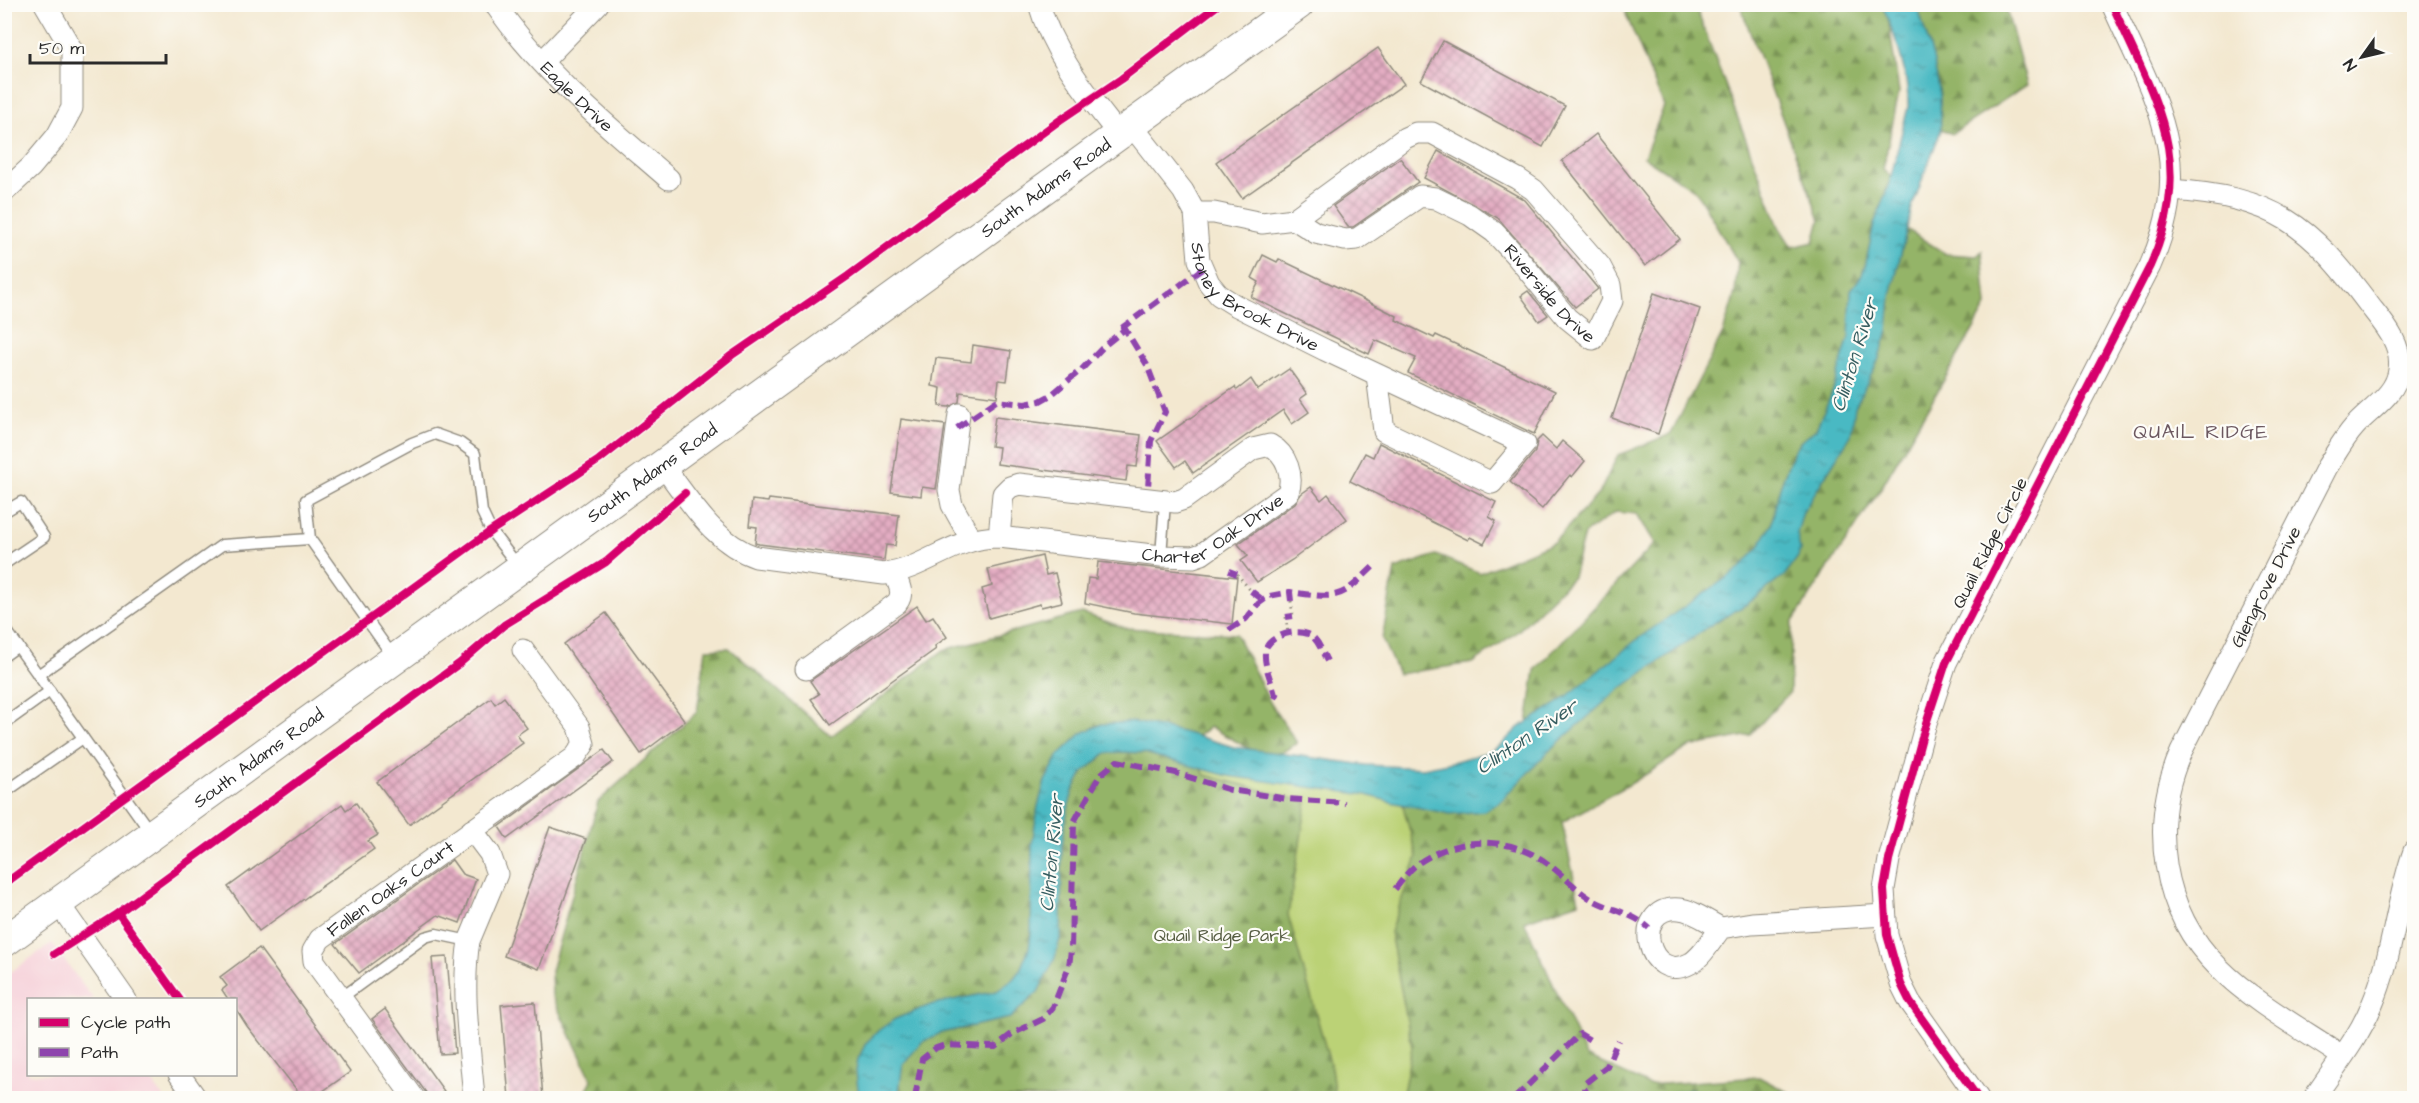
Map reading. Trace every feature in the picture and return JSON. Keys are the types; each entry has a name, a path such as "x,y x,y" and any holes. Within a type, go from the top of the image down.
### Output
{"main road":[{"name":"South Adams Road","path":"4,942 1299,4"}],"street":[{"path":"4,192 31,167 57,136 72,108 72,50 45,4"},
{"name":"Eagle Drive","path":"495,4 514,32 542,62 608,126 669,179"},
{"path":"542,62 598,4"},
{"name":"Stoney Brook Drive","path":"1039,4 1047,30 1063,59 1126,131 1183,191 1195,213 1199,260 1209,283 1219,294 1235,305 1377,375 1525,444 1492,483 1384,431 1377,375"},
{"name":"Quail Ridge Circle","path":"1978,1098 1910,1002 1893,962 1884,889 1889,860 1940,677 1968,618 2150,266 2168,217 2171,189 2170,157 2163,121 2112,4"},
{"name":"Riverside Drive","path":"1195,213 1214,213 1262,223 1294,219 1405,138 1416,133 1432,133 1473,153 1534,190 1600,266 1610,285 1612,301 1593,339 1567,318 1517,256 1494,232 1470,215 1435,198 1420,196 1357,239 1345,240 1316,233 1294,219"},
{"name":"Glengrove Drive","path":"2171,189 2212,192 2231,197 2265,208 2291,221 2340,265 2393,338 2398,352 2399,369 2395,385 2356,426 2327,467 2181,752 2170,782 2163,826 2164,859 2175,899 2184,921 2204,952 2237,984 2342,1056"},
{"path":"959,414 949,490 952,505 971,540"},
{"name":"Charter Oak Drive","path":"663,465 712,528 723,540 742,552 779,560 884,574 894,573 971,540 999,537 1161,556 1193,557 1202,554 1288,493 1291,482 1289,471 1278,449 1270,445 1263,445 1253,449 1184,499 1165,502 1019,484 1010,487 1003,494 999,537"},
{"path":"806,669 897,603 901,598 901,591 894,573"},
{"name":"Fallen Oaks Court","path":"414,1098 314,961 313,951 320,939 575,757 584,744 579,727 523,650"},
{"name":"Fallen Oaks Court","path":"472,830 490,854 497,874 469,941 466,978 474,1098"},
{"path":"2314,1098 2362,1027 2372,1005 2385,967 2415,851"},
{"path":"58,904 125,998"},
{"path":"1721,928 1752,923 1886,915"},
{"path":"180,1076 196,1098"}],"lane":[{"path":"395,659 310,539 306,500 412,443 435,434 460,443 476,454 482,512 491,531 520,568"},
{"path":"4,512 21,502 44,537 4,564"},
{"path":"1161,556 1165,502"},
{"path":"38,675 222,545 310,539"},
{"path":"4,627 153,836"},
{"path":"4,656 18,646"},
{"path":"4,724 50,691"},
{"path":"4,794 83,738"},
{"path":"341,998 425,938 436,934 469,941"}],"path":[{"path":"1236,574 1251,591"},
{"path":"1291,601 1293,616"},
{"path":"1286,617 1288,634"}],"shaded area":[{"path":"52,943 92,998 27,998 27,1076 148,1076 164,1098 5,1098 5,976"}],"green space":[{"path":"1622,5 1695,5 1779,227 1792,247 1814,242 1820,220 1740,5 2005,5 2027,85 1952,134 1935,126 1907,19 1889,24 1899,92 1883,169 1902,186 1903,227 1946,254 1977,256 1982,251 1987,306 1880,490 1792,623 1790,692 1750,735 1689,747 1632,783 1562,822 1579,902 1524,921 1586,1056 1649,1085 1759,1077 1799,1098 1402,1098 1412,1047 1390,932 1417,857 1402,802 1520,771 1535,670 1655,543 1637,514 1616,512 1584,534 1573,577 1518,631 1473,663 1398,674 1382,639 1395,569 1436,555 1480,573 1554,542 1600,492 1618,455 1671,434 1723,333 1735,293 1738,262 1696,191 1644,157 1664,106"},
{"path":"1082,613 1125,628 1236,634 1271,704 1297,743 1270,760 1210,727 1188,743 1205,775 1307,802 1288,915 1331,1067 1335,1098 582,1098 592,1080 552,996 551,971 598,802 697,712 706,649 729,648 831,736 944,650"},
{"name":"Quail Ridge Park","path":"1108,753 1484,811 1439,1098 901,1098"}],"water":[{"name":"Clinton River","path":"1882,5 1917,5 1933,57 1940,94 1941,130 1912,207 1891,296 1888,331 1878,361 1855,407 1851,435 1803,512 1797,533 1800,550 1798,557 1784,576 1747,604 1714,623 1616,692 1548,752 1500,802 1484,811 1450,814 1367,795 1228,776 1144,753 1105,754 1083,773 1073,791 1062,846 1061,935 1055,958 1038,992 1010,1018 941,1033 922,1042 903,1064 898,1098 859,1098 856,1071 858,1059 866,1043 879,1030 895,1019 933,1004 997,991 1013,979 1020,970 1029,948 1031,933 1032,844 1038,806 1045,781 1059,755 1082,733 1102,724 1135,722 1183,732 1234,747 1366,765 1423,768 1452,762 1492,751 1500,746 1519,727 1560,702 1640,637 1738,570 1758,548 1771,525 1780,487 1793,452 1801,441 1816,429 1833,390 1849,337 1851,290 1862,275 1874,224 1889,184 1908,107 1908,94 1900,55"},
{"path":"1690,1090 1736,1098 1663,1098 1673,1093"}],"building":[{"path":"1443,41 1565,106 1543,147 1421,81"},
{"path":"1378,48 1404,84 1242,198 1216,162"},
{"path":"1596,134 1680,239 1645,266 1562,161"},
{"path":"1438,151 1525,200 1598,289 1575,307 1498,218 1424,178"},
{"path":"1400,158 1418,182 1353,227 1348,227 1333,206"},
{"path":"1263,255 1277,262 1279,259 1397,316 1396,320 1434,338 1436,335 1555,391 1534,434 1408,373 1416,358 1375,340 1369,354 1251,297 1259,282 1252,278"},
{"path":"1528,291 1548,315 1539,321 1521,296"},
{"path":"1654,293 1700,309 1658,434 1612,418"},
{"path":"973,345 1011,351 1007,381 999,380 997,397 960,392 959,402 949,407 939,406 941,388 932,386 936,358 971,362"},
{"path":"1289,369 1307,394 1300,399 1309,412 1292,424 1283,410 1193,473 1185,461 1176,467 1157,441 1235,387 1237,390 1251,379 1258,390"},
{"path":"995,417 1141,435 1137,467 1128,466 1126,481 997,464 999,447 991,446"},
{"path":"901,419 945,425 936,489 922,487 921,496 891,492"},
{"path":"1542,436 1556,449 1562,441 1585,461 1572,477 1570,475 1542,509 1510,482 1535,452 1537,441"},
{"path":"1379,443 1496,502 1489,517 1496,521 1484,544 1470,537 1468,540 1350,481 1365,453 1373,457"},
{"path":"1311,487 1321,500 1328,494 1347,519 1292,560 1257,582 1241,561 1248,556 1238,544 1295,503 1301,494"},
{"path":"769,499 899,515 895,546 886,545 884,560 755,543 757,527 749,526 752,500 768,502"},
{"path":"1042,556 1046,575 1055,573 1062,602 1041,607 1040,604 989,618 982,589 992,586 988,569"},
{"path":"1098,562 1237,577 1232,624 1134,613 1085,603 1088,578 1096,579"},
{"path":"917,606 926,620 933,616 947,637 935,646 936,649 830,725 811,699 819,694 810,681"},
{"path":"606,613 685,721 641,754 564,644"},
{"path":"504,697 527,728 517,735 523,743 409,825 377,782 491,698 495,704"},
{"path":"604,750 613,762 507,839 499,827"},
{"path":"356,803 378,835 368,841 374,849 259,931 228,887 342,804 346,810"},
{"path":"550,827 586,839 539,969 504,956"},
{"path":"452,860 462,874 476,879 460,923 438,915 359,973 335,944"},
{"path":"259,948 350,1072 313,1098 303,1098 247,1026 237,1011 237,998 227,998 222,990 227,986 220,977"},
{"path":"447,957 455,1053 440,1054 432,958"},
{"path":"535,1002 543,1098 509,1098 501,1005"},
{"path":"385,1009 444,1091 435,1098 430,1098 372,1019"}],"marked path":[{"path":"1125,329 1123,327 1202,269"},
{"path":"957,428 996,401 1025,404 1040,401 1051,395 1125,329 1147,365 1165,412 1151,441 1148,488"},
{"path":"1291,601 1290,592 1330,596 1346,591 1376,564"},
{"path":"1229,571 1237,574"},
{"path":"1251,591 1263,600"},
{"path":"1229,630 1246,619 1258,604 1269,596 1290,592"},
{"path":"1286,617 1293,616"},
{"path":"1279,697 1275,695 1265,658 1266,647 1275,638 1295,632 1308,634 1317,642 1327,661"},
{"path":"915,1098 922,1059 936,1048 945,1045 995,1047 1012,1034 1043,1019 1053,1007 1069,966 1071,950 1074,822 1100,775 1117,761 1176,773 1230,790 1288,799 1345,803"},
{"path":"1395,889 1416,865 1443,850 1473,843 1504,845 1534,855 1549,864 1588,897 1635,918 1649,928"},
{"path":"1515,1098 1580,1034 1590,1040"},
{"path":"1590,1098 1584,1084 1607,1066 1618,1040"},
{"path":"1319,1098 1332,1096"}],"cycle path":[{"path":"4,884 491,531 599,460 732,355 848,276 1060,120 1121,79 1219,4"},
{"path":"1978,1098 1910,1002 1901,984 1887,935 1884,889 1889,860 1924,730 1946,663 2150,266 2164,228 2170,194 2170,162 2165,131 2143,71 2112,4"},
{"path":"54,954 118,913 460,663 504,625 606,562 685,493"},
{"path":"118,913 179,998"}],"district":[{"name":"QUAIL RIDGE","path":"2201,432"}]}
